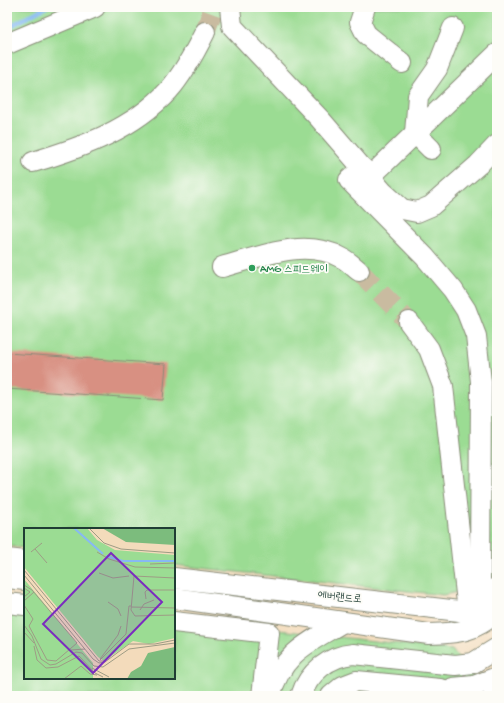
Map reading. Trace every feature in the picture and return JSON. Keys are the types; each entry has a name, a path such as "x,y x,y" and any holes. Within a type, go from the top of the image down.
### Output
{"street":[{"path":"7,44 95,7"},
{"path":"230,7 232,26 320,119 395,204 402,209 417,212 431,206 478,165 497,145"},
{"path":"365,7 360,22 366,34 402,63"},
{"path":"431,149 415,133 418,96 437,69 452,28"},
{"path":"33,162 68,152 108,136 135,119 169,90 190,61 205,32"},
{"path":"468,612 480,588 481,382 476,336 466,310 453,290 425,257 349,180 366,172 415,133 497,54"},
{"path":"222,267 287,249 313,249 342,258 359,271"},
{"path":"409,322 429,350 443,386 468,612"},
{"path":"7,559 24,561"},
{"path":"7,578 24,580"},
{"name":"에버랜드로","path":"175,578 468,612"},
{"path":"468,612 483,604 497,587"},
{"path":"175,598 429,634 456,633 483,624 497,612"},
{"path":"7,603 24,605"},
{"path":"175,622 269,633 262,696"},
{"path":"270,696 274,683 284,664 290,657 300,648 343,622"},
{"path":"300,696 309,678 330,661 340,656 354,654 455,665 473,663 497,648"},
{"path":"440,690 474,686 497,677"},
{"path":"331,696 342,686 356,681 440,690 473,696"}],"green space":[{"name":"AMG 스피드웨이","path":"7,7 497,7 497,571 495,584 443,595 175,565 175,528 24,528 24,548 7,546"},
{"path":"7,599 24,601 24,679 175,679 175,618 452,650 492,696 7,696"}],"building":[{"path":"7,353 166,364 163,400 7,389"}],"waterway":[{"path":"7,28 46,7"}],"tunnel":[{"path":"205,32 214,7"},
{"path":"359,271 409,322"}],"place":[{"name":"AMG 스피드웨이","path":"252,268"}]}
